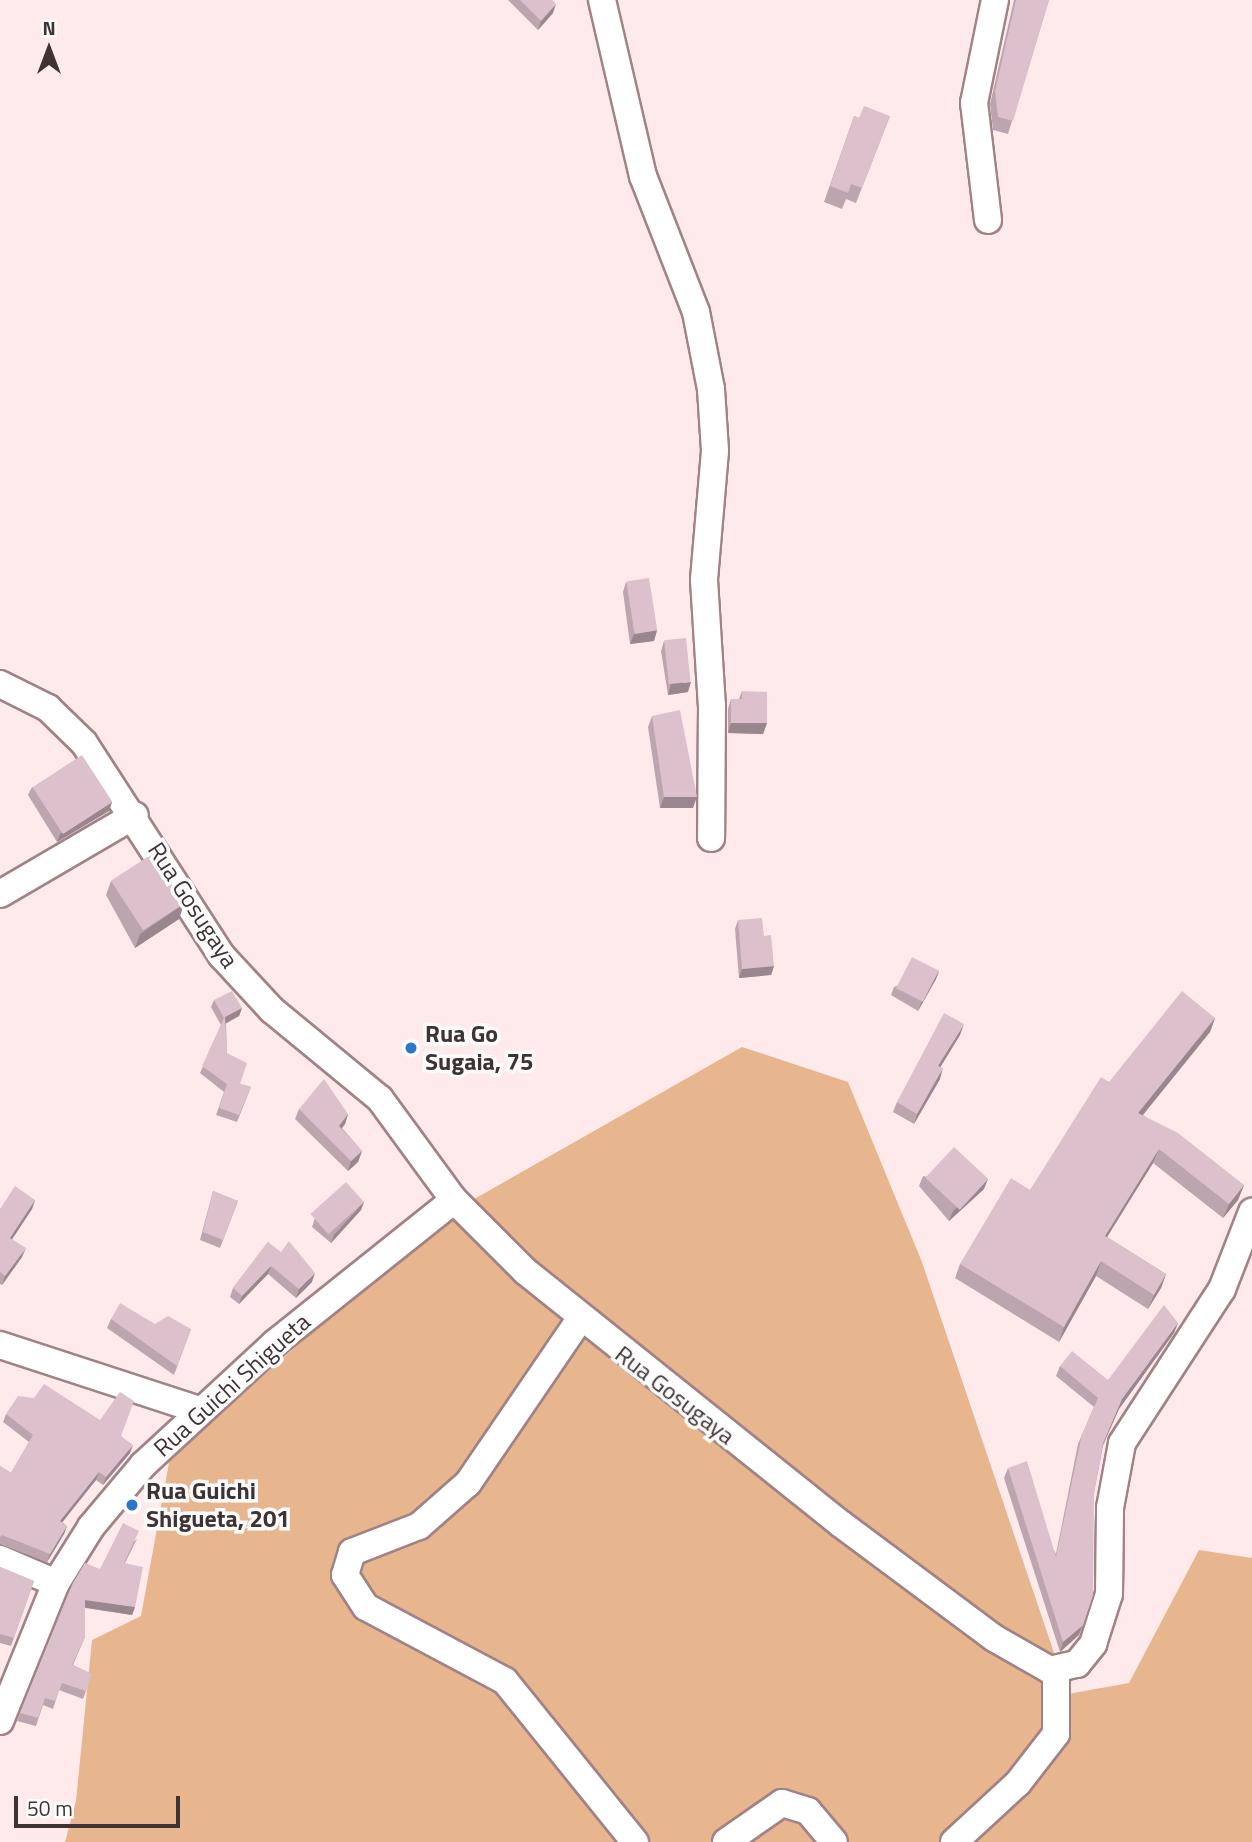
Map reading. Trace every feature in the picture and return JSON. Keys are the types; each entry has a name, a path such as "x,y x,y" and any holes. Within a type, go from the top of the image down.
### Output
{"street":[{"path":"601,0 631,133 696,312 711,389 715,451 704,580 711,838"},
{"path":"989,220 974,103 995,0"},
{"name":"Rua Gosugaya","path":"0,684 48,708 75,734 135,815 222,956 272,1010 380,1099 454,1200 580,1319 983,1630 1056,1670"},
{"path":"0,894 135,815"},
{"name":"Rua Guichi Shigueta","path":"0,1718 56,1583 91,1527 199,1410 454,1200"},
{"path":"954,1842 1018,1783 1056,1734 1056,1670 1077,1664 1104,1619 1114,1469 1122,1443 1222,1289 1252,1212"},
{"path":"580,1319 468,1483 419,1526 352,1552 345,1575 366,1607 505,1681 635,1842"},
{"path":"0,1345 199,1410"},
{"path":"0,1559 56,1583"},
{"path":"726,1842 782,1803 808,1811 834,1842"}],"shaded area":[{"path":"742,1047 848,1082 922,1262 1068,1694 1129,1683 1199,1550 1252,1558 1252,1842 65,1842 76,1801 92,1640 141,1616 170,1457 446,1215"}],"building":[{"path":"520,0 552,0 556,4 541,21"},
{"path":"1016,0 1049,0 1013,121 998,117 995,91"},
{"path":"864,106 890,116 862,188 851,184 848,193 830,186 854,116 859,118"},
{"path":"649,578 657,630 635,634 626,582"},
{"path":"686,638 691,682 669,684 664,640"},
{"path":"742,691 767,692 767,723 731,723 731,699 742,699"},
{"path":"680,710 697,797 664,797 652,716"},
{"path":"82,755 112,802 63,834 33,787"},
{"path":"152,854 184,903 143,930 111,881"},
{"path":"762,918 764,936 771,935 774,966 742,969 738,920"},
{"path":"912,957 939,971 923,1002 896,988"},
{"path":"232,991 242,1008 225,1017 227,1053 247,1063 240,1084 251,1087 239,1115 219,1108 227,1084 202,1066 224,1018 214,1000"},
{"path":"1182,991 1215,1018 1138,1113 1178,1133 1244,1185 1229,1204 1159,1149 1105,1236 1166,1274 1154,1295 1101,1261 1064,1327 960,1264 1011,1178 1030,1190 1101,1077 1109,1082"},
{"path":"944,1013 964,1024 938,1066 943,1068 917,1114 897,1102"},
{"path":"324,1079 348,1114 339,1126 362,1151 351,1161 299,1109"},
{"path":"954,1147 988,1179 960,1210 925,1178"},
{"path":"346,1182 364,1202 328,1234 310,1214"},
{"path":"15,1186 35,1200 10,1238 26,1248 5,1276 0,1272 0,1209"},
{"path":"213,1191 238,1201 223,1240 203,1232"},
{"path":"289,1241 315,1273 299,1289 271,1266 242,1296 233,1288 268,1242 281,1252"},
{"path":"120,1303 155,1324 168,1316 191,1329 177,1366 111,1319"},
{"path":"1164,1305 1178,1323 1122,1399 1103,1443 1094,1493 1093,1595 1083,1625 1063,1642 1008,1468 1027,1461 1056,1557 1082,1434 1098,1398 1060,1366 1072,1351 1108,1380"},
{"path":"44,1384 100,1420 120,1392 134,1401 121,1436 133,1445 106,1477 99,1472 60,1521 67,1526 50,1554 2,1535 0,1537 0,1466 11,1473 33,1435 6,1414 18,1396 34,1398"},
{"path":"123,1523 139,1531 124,1563 143,1567 135,1607 85,1600 85,1637 72,1665 92,1674 86,1691 62,1683 55,1701 45,1698 38,1718 20,1713 73,1583 85,1563 100,1569"},
{"path":"0,1567 34,1581 14,1638 0,1634"}],"place":[{"name":"Rua Go Sugaia, 75","path":"411,1048"},
{"name":"Rua Guichi Shigueta, 201","path":"132,1505"}]}
